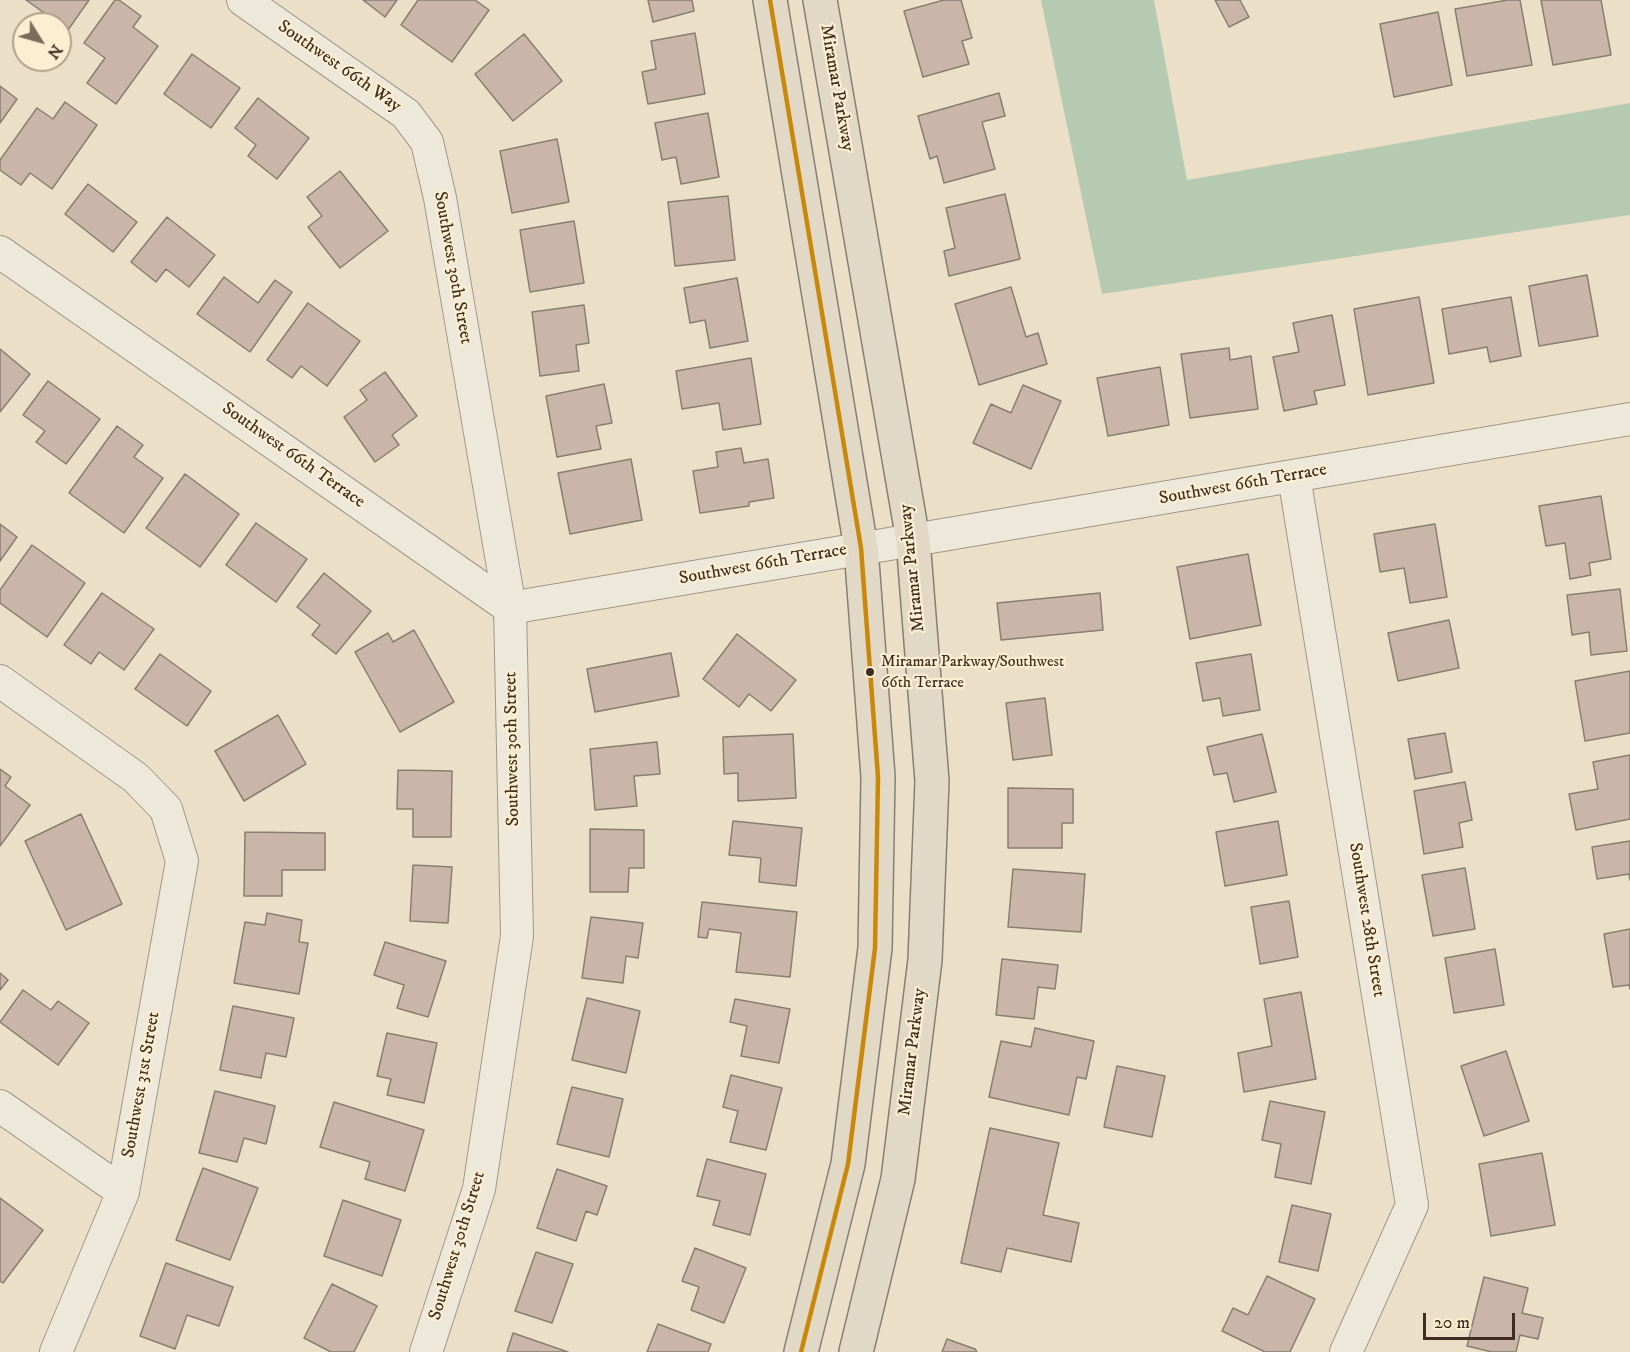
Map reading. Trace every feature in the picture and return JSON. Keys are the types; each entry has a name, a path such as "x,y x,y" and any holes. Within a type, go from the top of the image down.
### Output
{"main road":[{"path":"770,0 861,548 878,777 875,948 848,1164 801,1352"},
{"name":"Miramar Parkway","path":"820,0 913,540 932,781 925,960 898,1179 856,1352"}],"street":[{"name":"Southwest 66th Way","path":"243,0 406,114 427,142"},
{"name":"Southwest 30th Street","path":"426,1352 479,1189 517,936 510,608 440,198 427,142"},
{"name":"Southwest 66th Terrace","path":"0,252 510,608 1630,418"},
{"name":"Southwest 28th Street","path":"1294,476 1412,1205 1346,1352"},
{"name":"Southwest 31st Street","path":"0,681 136,778 166,809 182,861 123,1192 56,1352"},
{"path":"0,1106 123,1192"}],"shaded area":[{"path":"1041,0 1154,0 1187,180 1630,103 1630,215 1102,294"}],"building":[{"path":"26,0 89,0 72,24 72,12 43,12"},
{"path":"115,0 119,0 141,16 133,27 158,46 116,104 87,83 105,58 84,43"},
{"path":"363,0 397,0 385,17"},
{"path":"418,0 475,0 489,10 452,62 401,25"},
{"path":"648,0 692,0 694,11 653,22"},
{"path":"944,0 961,0 972,38 962,41 969,64 923,77 904,11"},
{"path":"1215,0 1240,0 1249,17 1229,27"},
{"path":"1520,0 1532,65 1467,76 1455,9"},
{"path":"1541,0 1601,0 1611,55 1553,65"},
{"path":"1438,12 1452,85 1394,97 1380,24"},
{"path":"695,33 705,94 648,104 642,72 656,69 651,41"},
{"path":"524,34 562,81 513,121 475,74"},
{"path":"192,54 240,88 211,128 164,94"},
{"path":"0,86 17,99 0,123"},
{"path":"999,93 1005,116 982,122 995,169 944,183 937,156 930,159 918,116"},
{"path":"258,98 309,138 277,179 248,156 256,145 235,128"},
{"path":"65,102 97,125 52,189 30,173 21,185 0,170 0,160 37,108 53,119"},
{"path":"708,113 719,177 681,184 676,157 662,160 655,123"},
{"path":"557,139 569,202 512,213 500,151"},
{"path":"340,171 388,231 340,268 308,227 322,216 307,197"},
{"path":"88,184 137,222 113,252 65,214"},
{"path":"1005,194 1020,259 949,276 944,251 955,248 946,208"},
{"path":"728,196 735,260 675,266 668,202"},
{"path":"167,217 215,255 189,287 166,269 156,282 131,262"},
{"path":"574,221 584,283 530,292 520,230"},
{"path":"1587,275 1598,336 1539,346 1529,286"},
{"path":"224,277 258,303 275,280 292,292 250,352 197,314"},
{"path":"737,278 748,341 710,348 705,320 690,323 684,288"},
{"path":"1011,287 1026,337 1038,333 1047,364 979,385 955,304"},
{"path":"1419,297 1434,383 1368,395 1354,309"},
{"path":"1511,297 1521,356 1490,362 1487,347 1449,354 1442,309"},
{"path":"308,303 360,341 327,386 301,366 292,378 267,360"},
{"path":"584,305 589,343 576,345 579,371 540,376 532,312"},
{"path":"1332,315 1345,385 1314,391 1317,404 1284,411 1273,357 1299,352 1293,323"},
{"path":"1229,348 1230,360 1251,356 1258,409 1190,418 1181,354"},
{"path":"0,349 30,374 0,412"},
{"path":"751,358 761,424 723,430 719,403 682,409 676,371"},
{"path":"1160,367 1169,425 1108,436 1097,378"},
{"path":"385,372 417,416 392,435 399,445 375,462 344,417 367,400 360,390"},
{"path":"48,381 100,419 66,464 36,442 45,431 23,415"},
{"path":"604,384 612,423 596,426 601,449 557,457 546,396"},
{"path":"1023,385 1061,401 1031,469 973,443 991,404 1011,413"},
{"path":"117,426 143,445 134,457 163,478 124,533 69,493"},
{"path":"741,448 744,463 768,459 774,498 749,502 749,506 700,513 693,471 718,467 716,452"},
{"path":"631,459 642,520 570,534 558,473"},
{"path":"185,474 239,514 200,567 146,528"},
{"path":"1601,496 1611,559 1589,563 1591,575 1570,579 1565,543 1546,546 1539,506"},
{"path":"256,523 307,559 276,602 226,565"},
{"path":"0,524 17,537 0,561"},
{"path":"1435,524 1447,597 1410,603 1404,568 1380,572 1374,534"},
{"path":"32,545 85,583 47,637 0,603 0,590"},
{"path":"1248,554 1261,625 1190,639 1177,567"},
{"path":"324,573 371,611 336,654 312,635 320,625 297,607"},
{"path":"1620,589 1627,651 1591,655 1589,632 1572,635 1567,595"},
{"path":"102,593 154,629 124,670 99,652 91,664 64,645"},
{"path":"1100,593 1103,630 1001,640 997,603"},
{"path":"1449,620 1459,668 1398,681 1388,633"},
{"path":"414,630 454,702 400,732 355,652 388,633 393,642"},
{"path":"737,634 796,680 771,711 749,694 739,707 703,679"},
{"path":"671,653 679,696 595,712 587,669"},
{"path":"160,654 211,691 187,726 135,689"},
{"path":"1251,654 1260,710 1223,716 1220,698 1203,701 1196,663"},
{"path":"1630,671 1630,733 1585,741 1575,681"},
{"path":"1045,698 1052,755 1013,760 1006,703"},
{"path":"278,715 306,764 244,801 215,751"},
{"path":"1445,733 1452,772 1415,779 1408,739"},
{"path":"793,734 796,798 738,801 738,773 724,774 723,737"},
{"path":"1262,734 1276,792 1234,802 1227,773 1214,775 1207,747"},
{"path":"657,742 660,774 634,776 637,806 595,810 590,749"},
{"path":"1630,755 1630,819 1576,830 1569,794 1598,789 1593,762"},
{"path":"0,769 11,777 5,786 30,805 0,846"},
{"path":"398,770 452,771 451,837 413,837 413,809 397,809"},
{"path":"1465,782 1472,820 1459,823 1463,847 1424,854 1414,791"},
{"path":"1008,788 1073,789 1073,823 1062,823 1062,848 1008,848"},
{"path":"81,814 122,904 66,930 25,841"},
{"path":"733,821 802,828 796,886 759,882 761,858 729,855"},
{"path":"1278,821 1287,875 1225,886 1216,832"},
{"path":"590,829 644,830 644,868 629,868 628,892 590,892"},
{"path":"245,832 325,833 325,870 282,870 282,896 244,896"},
{"path":"1630,841 1630,880 1629,874 1597,879 1592,847"},
{"path":"413,865 452,867 448,923 410,921"},
{"path":"1465,868 1475,929 1433,936 1422,875"},
{"path":"1013,869 1085,874 1081,932 1008,927"},
{"path":"1289,901 1298,957 1260,964 1251,907"},
{"path":"702,902 797,912 790,977 736,972 741,933 709,929 707,938 698,937"},
{"path":"267,913 302,920 299,942 308,943 299,994 234,983 245,922 265,925"},
{"path":"591,917 643,923 638,958 626,956 623,983 582,978"},
{"path":"1630,929 1630,989 1629,985 1613,987 1604,934"},
{"path":"385,942 446,961 428,1017 397,1008 404,985 374,975"},
{"path":"1495,949 1504,1005 1454,1013 1445,958"},
{"path":"1002,959 1058,965 1055,989 1038,987 1034,1019 996,1015"},
{"path":"0,973 8,980 0,990"},
{"path":"23,990 51,1010 58,1001 89,1023 58,1065 0,1022"},
{"path":"1301,992 1316,1079 1244,1092 1238,1053 1272,1046 1264,999"},
{"path":"587,998 640,1011 626,1073 572,1060"},
{"path":"735,999 790,1009 779,1063 741,1056 747,1026 730,1022"},
{"path":"233,1006 294,1018 286,1057 266,1053 261,1078 220,1070"},
{"path":"1035,1028 1094,1041 1086,1079 1077,1077 1069,1115 989,1097 1001,1041 1031,1047"},
{"path":"387,1033 437,1043 424,1103 387,1095 391,1079 377,1076"},
{"path":"1506,1051 1529,1121 1484,1136 1461,1066"},
{"path":"1117,1066 1165,1076 1152,1137 1104,1127"},
{"path":"731,1075 782,1088 766,1150 730,1142 738,1111 723,1107"},
{"path":"572,1087 623,1099 609,1157 557,1144"},
{"path":"215,1091 275,1106 266,1144 244,1138 237,1162 199,1153"},
{"path":"1270,1101 1325,1112 1311,1184 1275,1177 1281,1144 1262,1140"},
{"path":"334,1102 424,1130 405,1191 365,1179 370,1162 320,1147"},
{"path":"990,1128 1059,1143 1043,1215 1079,1223 1071,1262 1007,1248 1001,1272 961,1263"},
{"path":"1542,1153 1555,1225 1491,1236 1479,1164"},
{"path":"707,1159 766,1174 750,1235 713,1225 720,1201 697,1196"},
{"path":"203,1168 258,1188 230,1260 176,1240"},
{"path":"557,1169 607,1186 597,1215 586,1211 576,1241 537,1228"},
{"path":"0,1198 43,1230 3,1283 0,1281"},
{"path":"343,1200 401,1220 382,1276 324,1256"},
{"path":"1292,1205 1331,1214 1318,1271 1279,1262"},
{"path":"695,1248 746,1268 724,1323 691,1310 699,1287 682,1281"},
{"path":"536,1252 573,1264 552,1323 515,1311"},
{"path":"166,1263 233,1287 219,1326 187,1315 175,1349 140,1336"},
{"path":"1267,1276 1315,1299 1290,1352 1265,1352 1222,1331 1233,1308 1248,1315"},
{"path":"1484,1277 1528,1288 1522,1313 1543,1318 1538,1339 1520,1335 1516,1352 1492,1352 1467,1346"},
{"path":"332,1284 377,1306 354,1352 331,1352 304,1338"},
{"path":"658,1324 711,1344 708,1352 647,1352"},
{"path":"513,1333 568,1352 507,1352"},
{"path":"947,1339 975,1349 977,1352 942,1352"}],"transit line":[{"path":"770,0 861,548 878,777 875,948 848,1164 801,1352"}],"place":[{"name":"Miramar Parkway/Southwest 66th Terrace","path":"870,672"}]}
